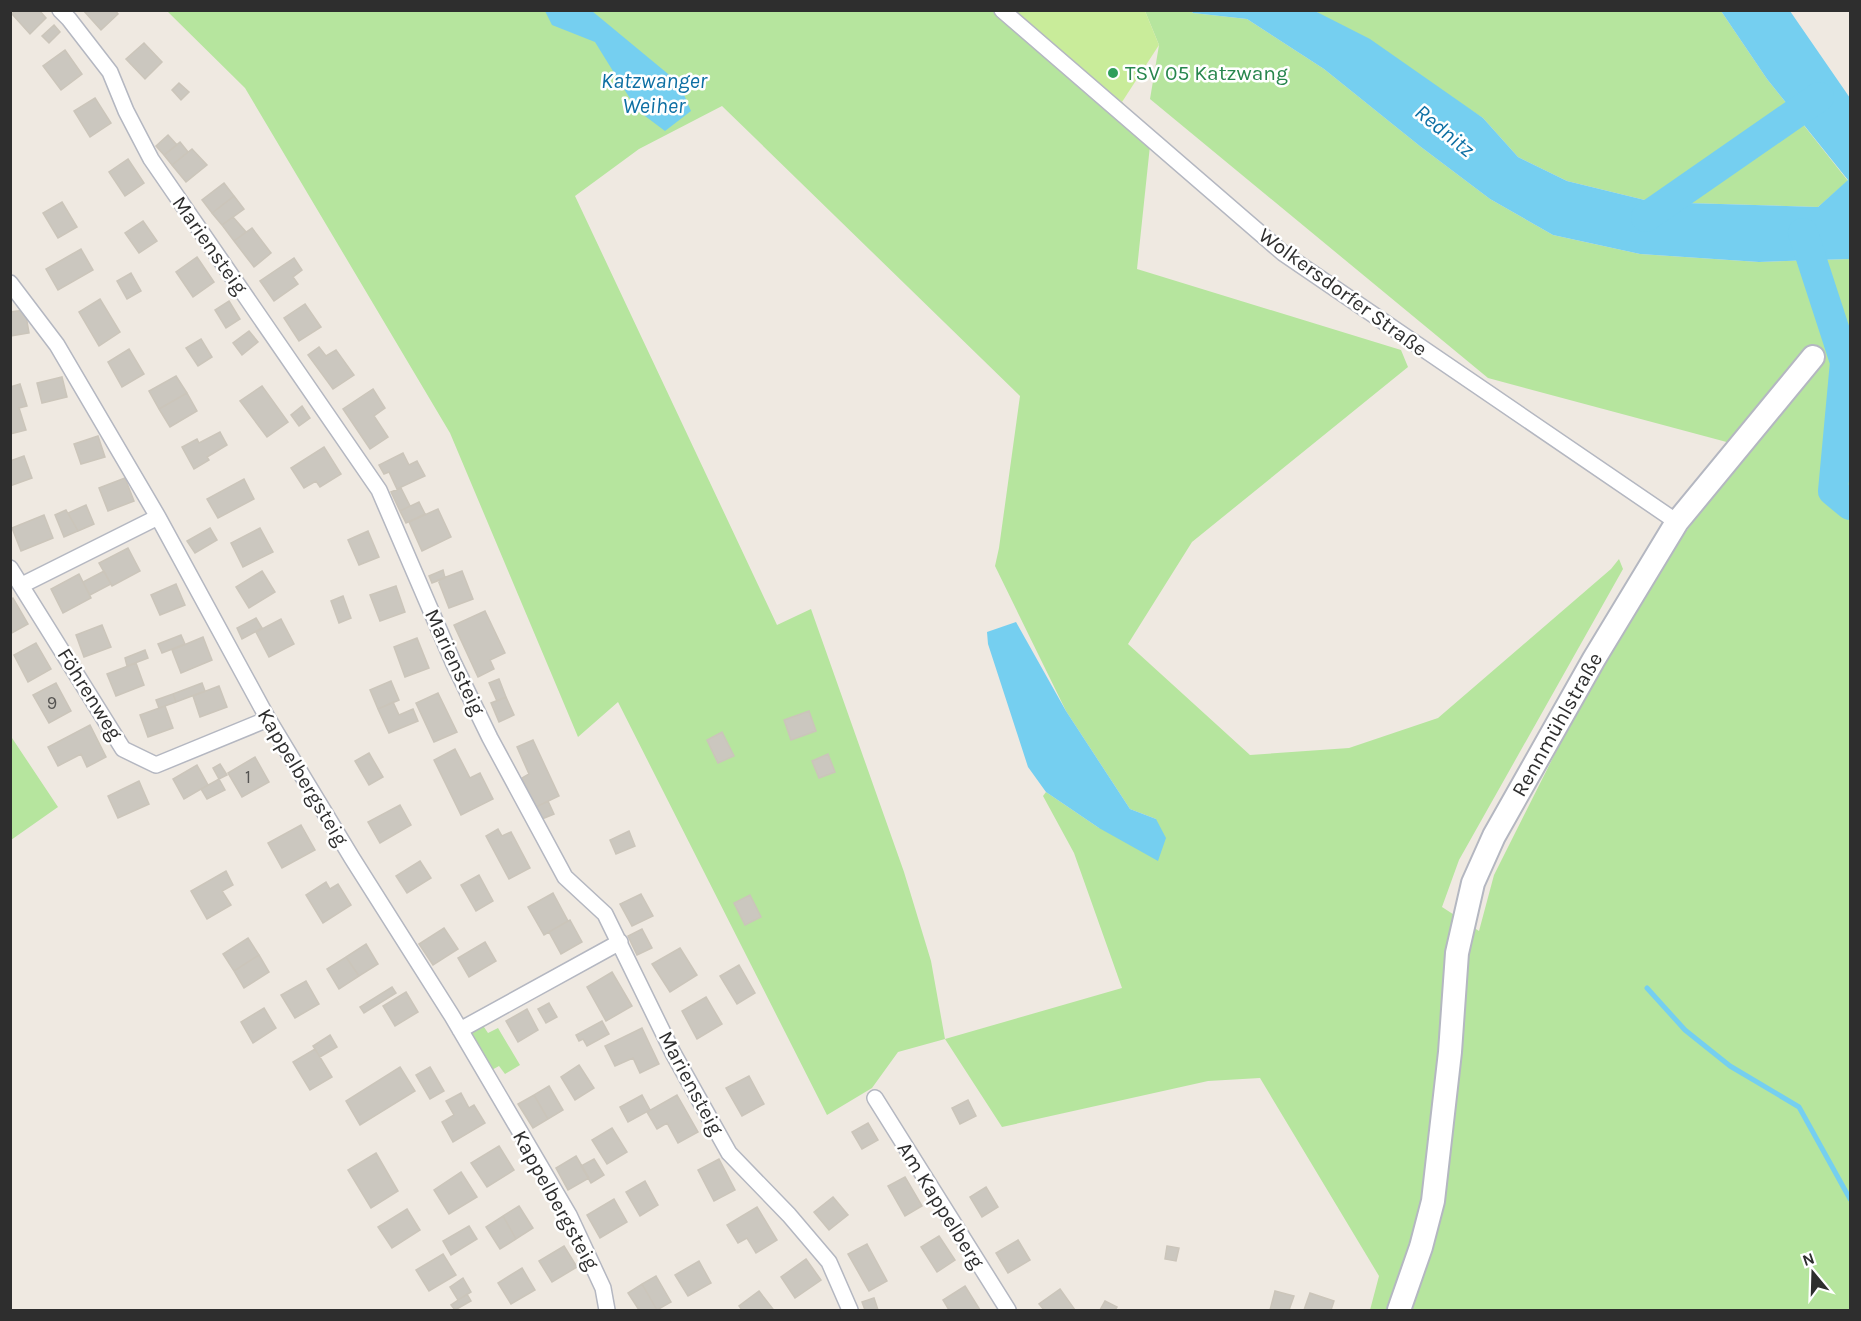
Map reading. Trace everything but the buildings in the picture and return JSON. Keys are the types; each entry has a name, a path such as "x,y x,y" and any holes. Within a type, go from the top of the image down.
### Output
{"main road":[{"name":"Rennmühlstraße","path":"1399,1311 1421,1247 1433,1201 1440,1149 1457,953 1473,883 1494,836 1576,690 1677,522 1813,357"}],"street":[{"name":"Mariensteig","path":"60,10 110,72 126,111 151,159 379,490 453,662 490,738 565,877 606,914 673,1053 729,1153 789,1215 828,1262 850,1311"},
{"name":"Wolkersdorfer Straße","path":"1002,10 1283,253 1677,522"},
{"name":"Kappelbergsteig","path":"10,283 57,345 158,516 268,720 460,1030 569,1215 603,1288 606,1311"},
{"path":"22,585 158,516"},
{"name":"Föhrenweg","path":"10,568 123,749 156,765 268,720"},
{"path":"460,1030 621,942"},
{"name":"Am Kappelberg","path":"875,1098 1008,1311"}],"green space":[{"path":"167,11 1010,11 1122,102 1151,136 1137,269 1401,350 1408,367 1192,542 1128,644 1250,755 1349,748 1438,718 1611,569 1619,559 1623,569 1459,860 1442,907 1479,931 1494,875 1589,686 1647,583 1749,448 1488,378 1150,99 1159,45 1145,11 1191,11 1247,19 1324,69 1490,199 1553,235 1640,254 1759,262 1850,259 1850,1310 1370,1310 1379,1276 1260,1078 1208,1081 1002,1127 945,1039 898,1052 872,1088 827,1115 618,702 578,737 450,433 245,88","holes":["722,106 1020,396 995,566 1066,711 1130,809 1156,819 1099,828 1046,792 1043,796 1074,853 1122,988 945,1039 931,961 904,872 811,609 777,625 575,196 639,149"]},
{"name":"TSV 05 Katzwang","path":"1010,11 1145,11 1159,45 1122,102"},
{"path":"1315,11 1721,11 1767,79 1848,181 1818,207 1653,202 1567,181 1518,157 1483,118"},
{"path":"10,735 58,807 11,840 10,840"},
{"path":"482,1024 488,1033 498,1028 520,1065 505,1074 499,1066 490,1071 469,1036"}],"water":[{"name":"Katzwanger Weiher","path":"545,11 592,11 679,83 691,111 665,131 637,110 595,42 552,25"},
{"path":"1191,11 1315,11 1370,39 1483,118 1518,157 1567,181 1653,202 1818,207 1848,180 1767,79 1721,11 1790,11 1850,98 1850,259 1759,262 1640,254 1553,235 1490,199 1324,69 1247,19"},
{"path":"1016,622 1066,711 1130,809 1156,819 1166,838 1158,861 1099,828 1046,792 1028,767 988,644 987,632"}],"waterway":[{"name":"Rednitz","path":"1646,217 1819,97"},
{"name":"Rednitz","path":"1803,233 1845,362 1833,491 1850,505"},
{"path":"1647,988 1685,1030 1730,1066 1799,1107 1850,1199"}],"place":[{"name":"TSV 05 Katzwang","path":"1113,73"}]}
